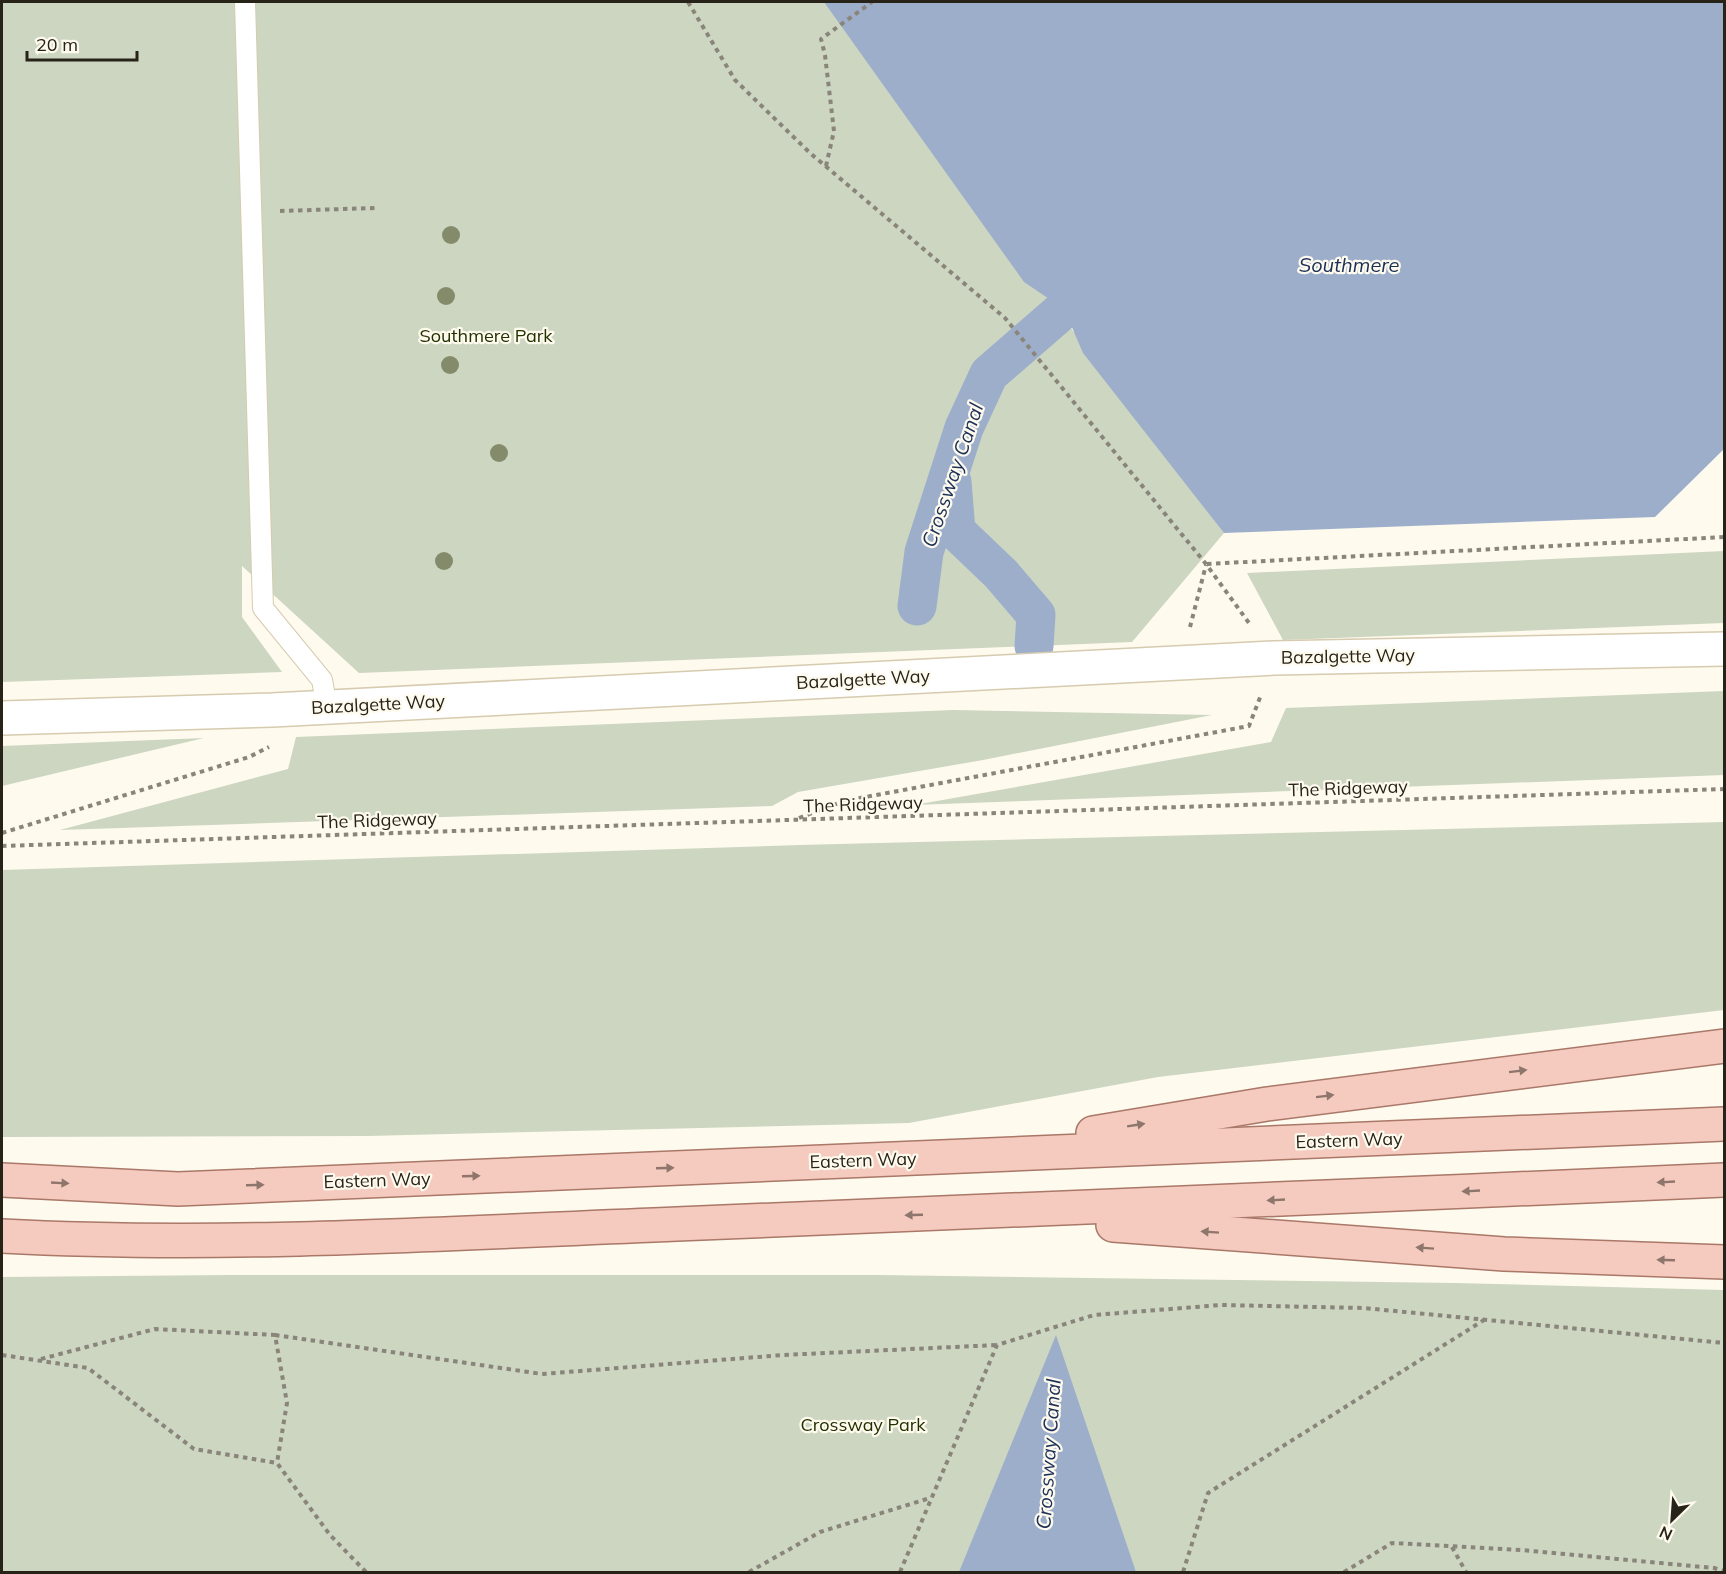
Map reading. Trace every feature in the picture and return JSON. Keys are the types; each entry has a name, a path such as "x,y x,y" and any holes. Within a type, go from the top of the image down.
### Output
{"main road":[{"path":"954,1156 1267,1104 1725,1046"},
{"name":"Eastern Way","path":"2,1180 178,1189 1725,1124"},
{"path":"2,1236 78,1240 247,1241 1725,1180"},
{"path":"962,1213 1504,1254 1725,1262"}],"street":[{"name":"Bazalgette Way","path":"2,718 327,707 1274,658 1725,649"}],"lane":[{"path":"245,2 263,608 322,680 327,707"}],"path":[{"path":"688,2 735,80 826,166 1005,318 1206,564 1274,658 1249,726 844,801 794,820"},
{"path":"826,166 834,131 821,39 872,2"},
{"path":"296,211 375,208"},
{"path":"1206,564 1725,537"},
{"path":"1180,662 1206,564"},
{"path":"2,832 249,757 273,745"},
{"name":"The Ridgeway","path":"2,846 1725,789"},
{"path":"38,1360 155,1329 275,1335 542,1374 783,1355 997,1345 1094,1315 1221,1305 1364,1308 1725,1343"},
{"path":"1183,1572 1208,1493 1485,1319"},
{"path":"275,1335 287,1403 277,1463"},
{"path":"900,1572 997,1345"},
{"path":"2,1355 88,1368 194,1449 277,1463 330,1535 366,1572"},
{"path":"748,1572 819,1532 931,1497"},
{"path":"1344,1572 1392,1543 1521,1550 1725,1571"},
{"path":"1452,1546 1466,1572"}],"green space":[{"name":"Southmere Park","path":"2,2 827,2 1224,533 1132,642 359,673 242,566 242,617 282,672 2,682"},
{"path":"1724,551 1724,623 1283,640 1247,573"},
{"path":"1724,691 1724,775 914,805 1271,742 1286,708"},
{"path":"953,710 1212,715 983,760 798,792 772,806 60,830 288,769 296,737"},
{"path":"204,738 2,786 2,746"},
{"path":"1724,822 1724,1010 1158,1077 909,1123 367,1136 2,1137 2,870 800,845"},
{"name":"Crossway Park","path":"879,1275 1455,1283 1724,1290 1724,1572 2,1572 2,1277"}],"water":[{"name":"Southmere","path":"824,2 1724,2 1724,449 1655,517 1224,533 1083,353 1064,309 1024,282"},
{"path":"1056,1335 1136,1572 959,1572"}],"waterway":[{"name":"Crossway Canal","path":"917,606 924,552 964,428 989,374 1064,309"},
{"path":"952,482 956,531 1001,574 1036,615 1034,646"}]}
